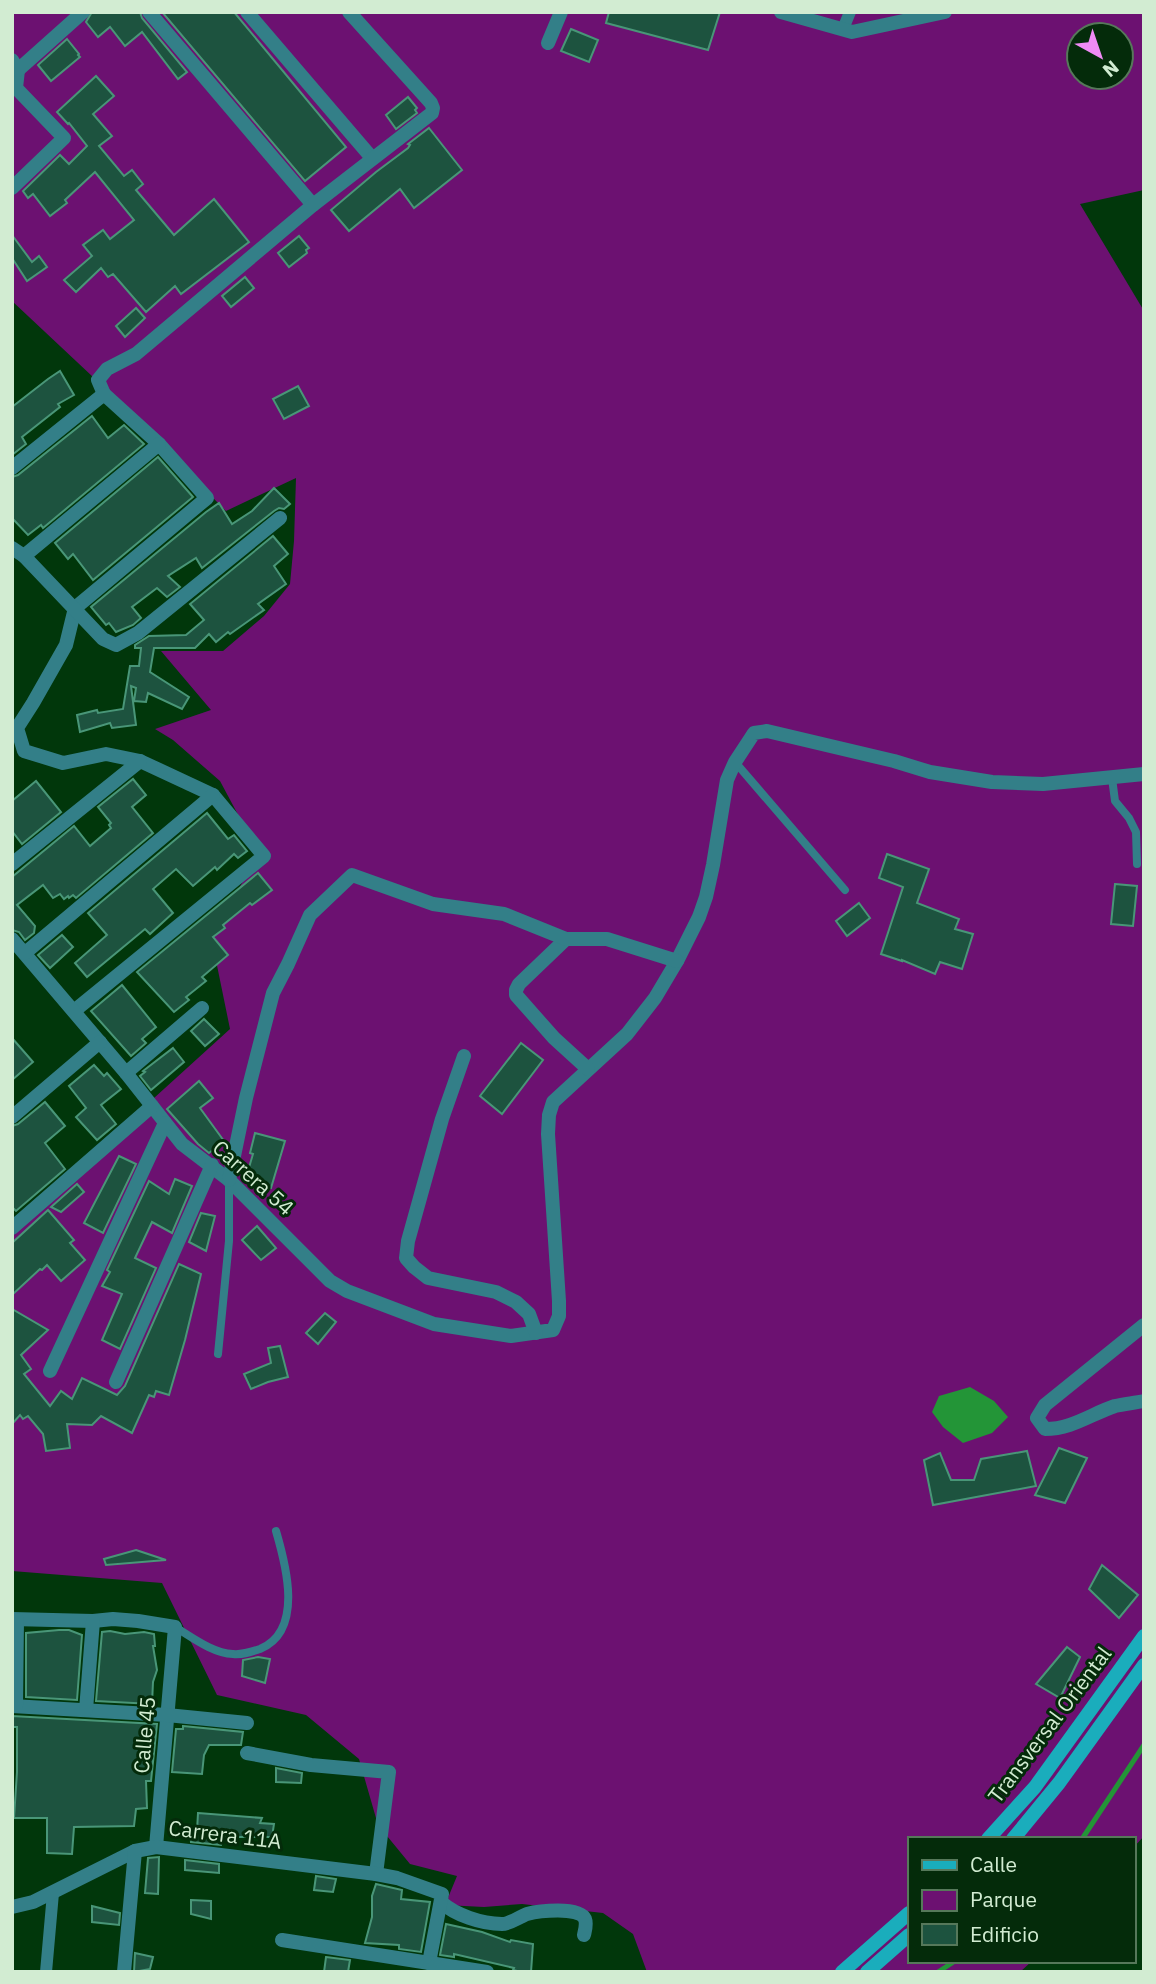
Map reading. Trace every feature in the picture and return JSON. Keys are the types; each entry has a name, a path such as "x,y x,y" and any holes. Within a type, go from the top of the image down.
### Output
{"main road":[{"name":"Transversal Oriental","path":"990,1837 1035,1787 1144,1636"},
{"name":"Transversal Oriental","path":"1015,1837 1059,1783 1144,1665"},
{"path":"842,1972 908,1914"},
{"path":"867,1972 908,1937"}],"street":[{"path":"12,188 64,138 16,88 15,65 83,12"},
{"path":"149,12 313,205"},
{"path":"247,12 372,158"},
{"path":"74,1011 264,856 213,795 139,761 106,754 63,763 24,751 17,728 66,645 75,608 207,498 159,444 104,394 98,380 107,369 136,354 313,205 432,113 431,103 349,12"},
{"path":"548,43 561,12"},
{"path":"781,12 852,32 945,12"},
{"path":"843,29 850,12"},
{"path":"12,468 104,394"},
{"path":"159,444 18,552 103,639 116,645 138,633 280,518"},
{"path":"464,1056 442,1119 408,1241 406,1258 428,1278 496,1292 516,1302 529,1314 536,1333 553,1330 559,1316 559,1301 548,1134 553,1102 627,1034 655,999 677,961 706,897 727,780 754,733 767,731 930,772 992,782 1043,784 1144,774"},
{"path":"12,864 139,761"},
{"path":"25,953 213,795"},
{"path":"229,1180 246,1098 273,993 310,915 352,875 433,904 504,914 566,939 607,939 677,961"},
{"name":"Carrera 54","path":"12,939 127,1073 182,1144 229,1180 330,1281 347,1291 434,1324 511,1336 536,1333"},
{"path":"566,939 519,984 516,995 554,1038 588,1069"},
{"path":"127,1073 202,1008"},
{"path":"12,1116 100,1042"},
{"path":"12,1228 152,1106"},
{"path":"50,1371 165,1123"},
{"path":"116,1382 212,1166"},
{"path":"1144,1325 1045,1405 1037,1418 1045,1429 1059,1429 1116,1406 1144,1401"},
{"path":"174,1627 113,1619 15,1620 14,1706 167,1715 247,1723"},
{"path":"86,1710 93,1621"},
{"name":"Calle 45","path":"156,1847 174,1627"},
{"path":"247,1753 311,1765 389,1772 376,1874"},
{"name":"Carrera 11A","path":"12,1907 53,1893 135,1851 156,1847 397,1878 442,1898 458,1914 502,1924 529,1913 558,1910 581,1915 586,1924 584,1935"},
{"path":"124,1972 135,1851"},
{"path":"46,1972 53,1893"},
{"path":"429,1963 442,1898"},
{"path":"282,1940 487,1972"}],"lane":[{"path":"735,762 845,890"},
{"path":"1112,778 1115,801 1136,832 1137,864"},
{"path":"218,1354 229,1241 229,1180"},
{"path":"174,1627 213,1649 233,1654 250,1652 268,1645 280,1630 289,1610 286,1568 276,1531"}],"green space":[{"path":"12,12 1144,12 1144,190 1080,204 1144,311 1144,1836 1135,1846 1135,1837 908,1837 908,1963 1030,1963 1020,1972 647,1972 633,1934 603,1913 522,1904 484,1907 445,1905 457,1876 410,1864 378,1825 359,1759 306,1715 217,1695 162,1583 12,1571 12,1227 230,1029 212,941 258,852 220,781 173,740 155,729 211,710 161,651 223,651 264,616 290,584 296,478 226,511 93,377 12,301"}],"shaded area":[{"path":"970,1387 994,1401 1008,1417 992,1433 963,1443 943,1427 932,1412 939,1396"}],"building":[{"path":"92,12 140,12 142,18 187,72 178,79 142,32 125,46 110,27 98,37 86,22"},
{"path":"162,12 234,12 346,147 305,181"},
{"path":"609,12 720,12 708,50 606,23"},
{"path":"571,29 598,40 589,62 561,51"},
{"path":"67,39 80,57 51,81 38,65"},
{"path":"96,76 114,96 93,114 112,136 99,146 124,176 132,170 143,184 136,190 174,235 214,199 249,242 181,294 175,286 146,312 113,274 108,277 101,268 76,292 64,280 92,256 83,245 103,230 110,239 134,220 95,172 65,200 67,203 50,216 33,194 28,198 23,191 60,155 69,164 87,146 57,112"},
{"path":"408,97 417,108 417,113 396,129 386,115"},
{"path":"429,128 462,170 414,208 400,189 349,231 331,210"},
{"path":"12,235 32,262 39,256 47,267 27,281 12,258"},
{"path":"299,236 309,248 307,253 289,267 278,253"},
{"path":"245,277 254,288 231,307 222,296"},
{"path":"136,308 145,318 125,337 116,326"},
{"path":"60,371 74,395 58,404 60,407 22,437 26,444 12,455 12,407"},
{"path":"298,386 309,406 284,419 273,399"},
{"path":"92,416 108,438 124,425 144,444 43,528 41,525 28,535 12,518 12,477"},
{"path":"158,457 193,497 93,580 73,554 68,559 55,543"},
{"path":"274,488 290,504 284,509 274,511 202,568 196,558 168,576 180,587 167,597 157,588 132,607 141,618 133,625 116,632 109,623 106,625 91,607 219,503 232,524 252,511"},
{"path":"273,536 288,554 274,566 286,584 258,604 264,610 216,642 209,634 195,648 154,648 150,672 189,697 182,709 148,693 146,702 134,701 136,688 131,686 136,725 112,728 110,723 80,732 77,715 97,710 98,713 123,709 130,666 139,666 141,648 135,648 135,645 149,636 186,635 204,620 190,604"},
{"path":"133,779 146,795 132,807 153,833 76,898 73,895 64,899 60,894 53,898 43,885 17,905 35,926 34,933 25,940 19,932 12,930 12,877 74,826 90,846 111,828 111,823 98,807"},
{"path":"36,781 61,812 22,844 12,831 12,801"},
{"path":"207,813 228,839 234,835 247,851 238,858 234,854 217,870 215,867 193,886 176,869 153,889 173,913 150,934 145,929 87,977 75,963 107,935 88,913"},
{"path":"887,854 929,869 917,903 959,919 955,929 973,934 962,969 940,962 935,974 881,954 903,887 879,878"},
{"path":"258,873 272,890 252,905 250,903 213,937 228,955 202,977 206,981 186,997 189,1000 174,1012 137,972"},
{"path":"1115,884 1137,886 1133,926 1111,924"},
{"path":"859,903 870,918 847,936 836,921"},
{"path":"62,935 73,947 50,968 38,955"},
{"path":"122,985 156,1027 142,1039 146,1043 131,1056 91,1011"},
{"path":"204,1019 219,1034 205,1046 191,1031"},
{"path":"12,1038 33,1062 12,1080"},
{"path":"521,1043 543,1060 502,1114 480,1096"},
{"path":"173,1048 184,1062 151,1090 140,1076"},
{"path":"94,1065 104,1076 107,1073 121,1089 101,1105 116,1124 97,1140 76,1117 86,1108 69,1086"},
{"path":"199,1081 213,1098 200,1108 224,1141 209,1153 167,1109"},
{"path":"45,1102 65,1126 45,1143 65,1169 16,1211 12,1207 12,1126"},
{"path":"255,1133 285,1141 271,1188 245,1181 253,1154 250,1153"},
{"path":"119,1156 136,1164 103,1233 84,1223"},
{"path":"175,1179 192,1186 172,1233 152,1222 135,1258 156,1268 120,1349 102,1340 122,1294 102,1286 110,1272 107,1270 149,1181 169,1194"},
{"path":"77,1184 84,1192 61,1212 51,1207"},
{"path":"48,1210 74,1240 70,1243 85,1260 61,1281 47,1265 12,1295 12,1243"},
{"path":"201,1213 215,1216 206,1251 189,1242"},
{"path":"257,1226 276,1248 261,1260 242,1240"},
{"path":"179,1264 201,1274 185,1340 169,1395 156,1391 154,1397 149,1395 132,1433 101,1416 92,1425 67,1424 70,1448 46,1451 43,1434 28,1416 23,1419 20,1415 12,1424 12,1309 48,1330 21,1355 31,1369 24,1374 50,1406 61,1391 72,1399 82,1378 117,1395 125,1386"},
{"path":"325,1313 336,1322 318,1344 306,1333"},
{"path":"280,1346 288,1377 251,1389 244,1374 271,1363 268,1348"},
{"path":"1059,1448 1087,1458 1065,1503 1035,1495"},
{"path":"1027,1451 1036,1486 933,1505 924,1460 940,1453 951,1480 974,1480 981,1459"},
{"path":"136,1550 166,1560 106,1565 104,1559"},
{"path":"1102,1565 1138,1595 1119,1618 1089,1589"},
{"path":"69,1630 82,1635 77,1700 26,1697 26,1633"},
{"path":"102,1632 154,1634 157,1670 153,1682 152,1704 96,1701"},
{"path":"1067,1647 1080,1657 1060,1698 1036,1684"},
{"path":"258,1657 270,1659 265,1683 242,1676 243,1660"},
{"path":"12,1716 157,1724 151,1781 146,1781 147,1808 136,1809 134,1826 74,1827 72,1854 47,1853 47,1818 14,1818 17,1727 12,1727"},
{"path":"183,1726 243,1732 241,1745 209,1745 204,1755 202,1774 172,1772 176,1729 183,1729"},
{"path":"276,1768 302,1773 301,1783 276,1782"},
{"path":"198,1813 262,1818 260,1823 274,1824 272,1837 226,1837 221,1845 191,1842 190,1832 197,1831"},
{"path":"159,1857 158,1894 145,1893 148,1858"},
{"path":"185,1860 219,1864 219,1873 185,1870"},
{"path":"316,1876 336,1879 333,1892 314,1890"},
{"path":"376,1884 402,1890 401,1899 430,1902 421,1952 399,1949 399,1945 365,1943 372,1917 372,1896"},
{"path":"191,1900 211,1901 211,1919 191,1914"},
{"path":"92,1906 120,1913 119,1925 92,1922"},
{"path":"446,1924 510,1942 533,1944 531,1972 521,1972 454,1954 454,1957 440,1955"},
{"path":"135,1953 153,1957 150,1969 134,1972"},
{"path":"326,1957 350,1960 348,1972 324,1972"}],"waterway":[{"path":"1083,1837 1144,1745"},
{"path":"938,1972 952,1963"}]}
